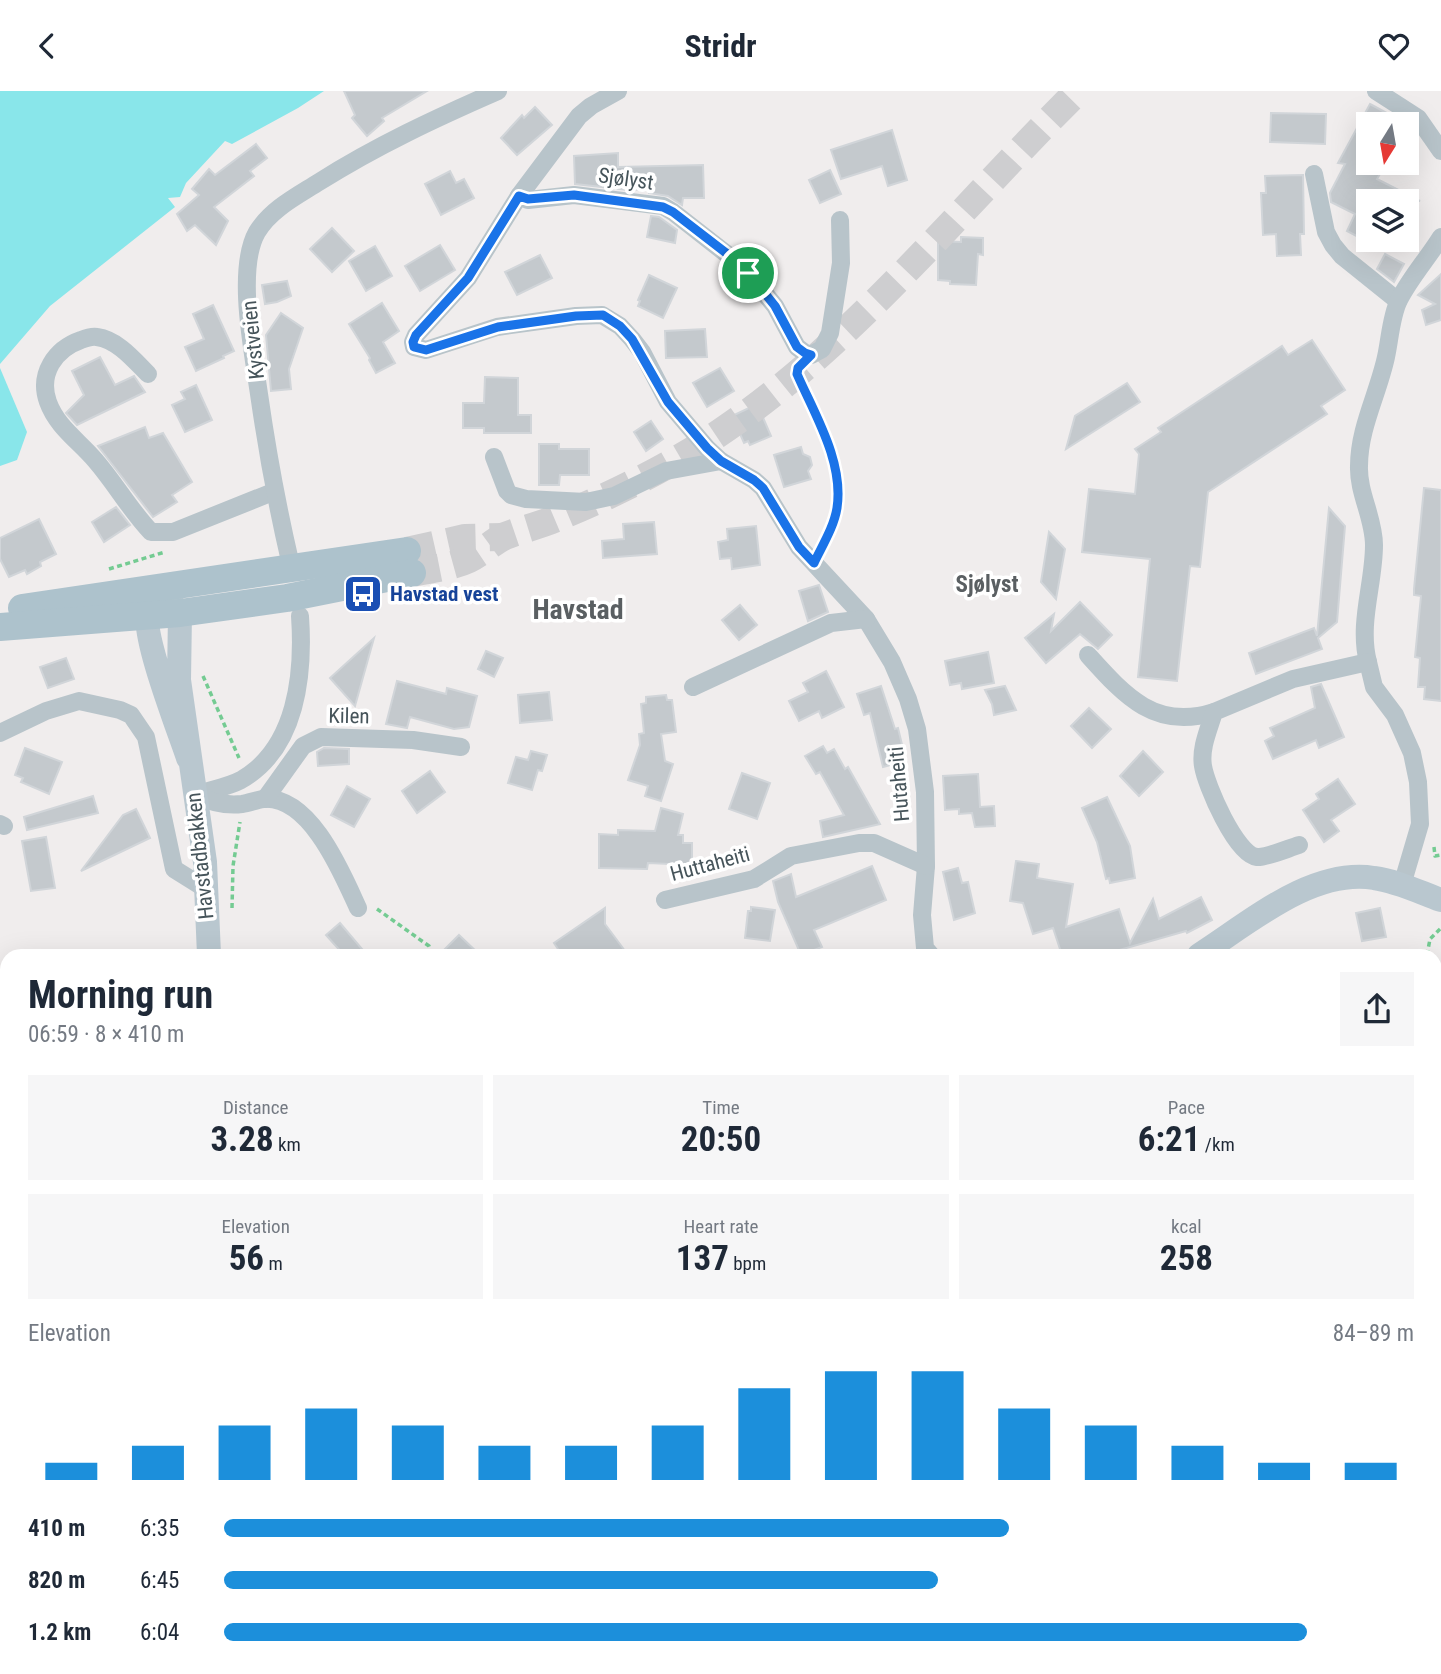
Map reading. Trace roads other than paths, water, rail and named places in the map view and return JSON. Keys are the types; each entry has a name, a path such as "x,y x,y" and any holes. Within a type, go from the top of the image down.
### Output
{"main road":[{"path":"0,613 30,606 159,589 410,562 287,598 180,613 0,627"},
{"path":"159,589 180,613"},
{"path":"147,615 159,589"},
{"name":"Havstadbakken","path":"180,613 179,680 206,888 209,949"},
{"name":"Havstadbakken","path":"147,615 152,649 188,758"},
{"path":"1208,949 1289,897 1314,884 1333,879 1356,876 1376,878 1441,900"}],"street":[{"name":"Kystveien","path":"290,561 273,492 246,309 250,249 257,233 267,219 288,201 363,154 498,91"},
{"path":"519,196 579,116 590,106 618,91"},
{"path":"1376,91 1418,118 1441,151"},
{"path":"1314,174 1326,232 1333,245 1342,256 1398,300"},
{"name":"Sjølyst","path":"519,196 528,199 574,195 663,207 673,212 743,266 775,306 797,347 811,355 822,349 830,333 841,263 840,220"},
{"name":"Hutaheiti","path":"519,196 468,278 416,335 414,347 426,350 498,327 603,315 620,326 632,339 668,402 721,461 763,488 799,547 866,619 892,662 908,699 917,729 925,792 926,866 922,915 926,949"},
{"path":"1402,885 1420,824 1418,782 1412,753 1395,715 1374,687 1363,644 1374,542 1359,469 1363,431 1379,383 1398,300 1441,237"},
{"path":"148,375 112,342 90,337 68,345 56,355 50,364 44,386 48,403 60,425 95,460 151,532 173,532 273,492"},
{"path":"494,457 511,495 526,499 586,502 614,496 666,471 721,461"},
{"path":"195,795 240,781 273,753 294,706 300,674 300,616"},
{"path":"693,687 831,623 866,619"},
{"path":"1088,655 1120,690 1148,710 1168,717 1202,716 1293,679 1368,661"},
{"path":"0,733 46,711 79,701 120,709 131,716 146,737 174,869 206,888"},
{"path":"1214,712 1204,745 1203,765 1233,838 1248,853 1258,857 1299,845"},
{"name":"Kilen","path":"265,799 303,746 321,737 413,740 461,747"},
{"path":"195,795 218,804 241,804 265,799 285,802 314,829 339,866 358,908"},
{"name":"Huttaheiti","path":"665,900 754,879 791,856 859,843 874,843 926,866"}],"water":[{"path":"0,91 324,91 232,144 225,141 186,183 180,197 168,198 175,207 50,306 0,364"},
{"path":"0,368 27,432 17,460 0,466"}],"tunnel":[{"path":"412,573 462,562 505,536 552,520 605,497 678,459 736,422 789,380 889,288 1078,91"},
{"path":"407,551 465,538 503,537"}],"place":[{"name":"Havstad vest","path":"363,594"}],"district":[{"name":"Sjølyst","path":"987,584"},
{"name":"Havstad","path":"578,609"}]}
